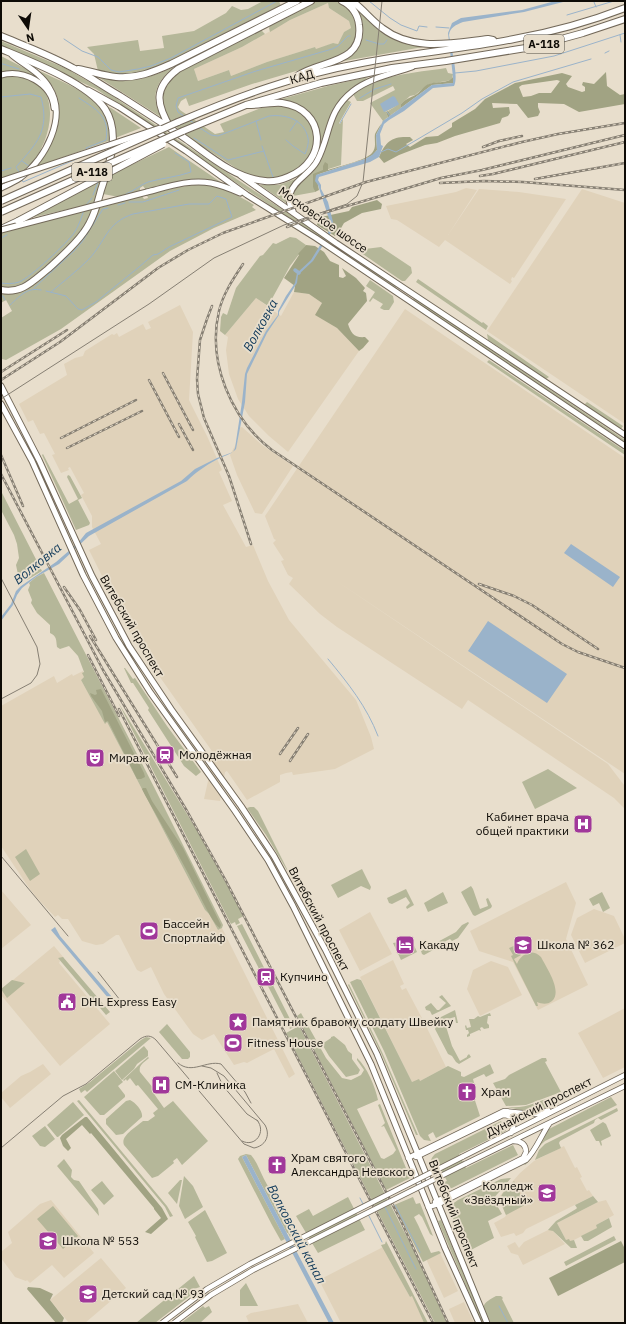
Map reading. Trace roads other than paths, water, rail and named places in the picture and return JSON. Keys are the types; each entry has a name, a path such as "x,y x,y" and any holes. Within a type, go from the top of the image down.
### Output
{"highway":[{"path":"73,68 114,77 140,76 171,64 297,1"},
{"path":"172,129 162,113 159,97 161,89 171,74 191,62 310,1"},
{"path":"293,79 305,70 337,61 349,52 357,43 360,29 357,16 351,7 342,1"},
{"path":"352,1 382,28 394,36 418,44 444,47"},
{"name":"А-118","path":"444,47 488,39 498,42 550,31 625,8"},
{"name":"КАД","path":"1,212 183,131 246,105 321,83 365,73 532,47 583,33 625,19"},
{"name":"Московское шоссе","path":"3,36 73,68 172,129 237,173"},
{"name":"КАД","path":"1,201 212,107 249,93 293,79 444,47"},
{"name":"Московское шоссе","path":"4,50 79,85"},
{"path":"1,290 18,290 33,282 77,242 85,232 94,213 108,171 112,146 112,129 109,116 101,103 79,85"},
{"path":"237,173 260,180 268,181 282,179 296,174 306,166 313,157 316,148 317,138 314,125 303,111 281,103 246,105"},
{"path":"1,229 164,144 183,131"}],"main road":[{"path":"1,188 20,178 39,157 46,148 56,119 56,104 52,93 42,78 4,50"},
{"path":"297,215 290,206 290,193 294,185 308,173 321,154 329,124 340,103 352,91 373,79 418,65"},
{"path":"1,75 12,73 30,76 45,89 54,106 50,139"},
{"name":"Московское шоссе","path":"79,85 125,111 247,195 316,238 625,446"},
{"path":"1,181 178,122"},
{"name":"Московское шоссе","path":"237,173 331,239 625,435"},
{"path":"1,229 191,182 218,185 247,195"},
{"path":"402,296 407,289"},
{"name":"Витебский проспект","path":"1,386 39,460 80,552 132,650 277,861 340,978 377,1054 487,1323"},
{"name":"Витебский проспект","path":"1,404 32,461 94,598 129,661 268,860 288,896 377,1079 428,1207 479,1323"},
{"name":"Дунайский проспект","path":"162,1323 207,1289 250,1264 625,1075"},
{"name":"Дунайский проспект","path":"174,1323 211,1295 253,1270 625,1086"},
{"path":"419,1154 504,1111 536,1114 552,1108 560,1107"},
{"path":"408,1158 503,1115 509,1116 513,1121 514,1127 511,1133"},
{"path":"438,1202 526,1160 531,1155 541,1135 550,1122"},
{"path":"428,1207 523,1158 526,1152 525,1146 520,1142 512,1141"}],"water":[{"path":"555,1 567,1 524,12 463,22 454,27 449,35 456,76 454,86 433,88 404,111 384,124 380,134 381,145 383,146 379,157 370,162 319,177 318,180 328,202 333,222 332,231 313,261 298,275 297,283 279,312 279,315 267,333 247,374 245,402 236,449 233,452 235,448 247,368 266,331 278,315 278,311 295,283 297,273 311,260 330,229 330,222 318,185 315,181 316,175 365,159 372,155 377,150 376,135 383,121 432,85 453,83 448,33 452,23 461,18 522,10"},
{"path":"393,96 399,104 384,112 380,104"},
{"path":"232,452 204,467 187,481 89,536 59,564 36,577 22,588 13,605 1,621 1,617 11,604 16,591 56,562 78,543 86,533 181,481 195,469"},
{"path":"571,544 620,577 613,587 564,553"},
{"path":"488,621 567,674 547,703 468,651"},
{"path":"55,927 60,936 117,1003 114,1005 51,930"},
{"path":"246,1155 334,1323 329,1323 242,1157"}],"waterway":[{"path":"64,39 82,51 98,57 111,70 119,72 138,69 151,66 171,58 277,1"},
{"path":"369,1 401,25 417,31 419,26 427,27"},
{"path":"567,15 614,1"},
{"path":"594,2 596,7"},
{"path":"436,27 449,28"},
{"path":"455,73 476,71 554,56 625,33"},
{"path":"620,35 621,42"},
{"path":"185,117 178,112 176,106 178,98 256,71 332,49 350,36"},
{"path":"366,40 379,44 384,44 387,40"},
{"path":"605,53 609,51"},
{"path":"381,152 388,149 396,152 462,113 482,99 513,82 591,59"},
{"path":"1,64 19,69"},
{"path":"360,98 375,89 391,84"},
{"path":"1,97 30,94 41,97 44,119 43,128 36,143 16,167 19,172"},
{"path":"79,98 97,110 101,114 106,125 106,140 86,148 87,151"},
{"path":"340,123 351,104"},
{"name":"Волковка","path":"387,112 391,117"},
{"path":"200,128 211,135 218,136 269,116 287,117 298,122 306,132 308,142 305,154 286,140"},
{"path":"189,120 194,123"},
{"path":"256,121 261,140"},
{"path":"290,131 297,121"},
{"path":"194,138 228,160 264,151"},
{"path":"262,146 273,177"},
{"path":"126,194 148,182 191,172 189,162 175,153"},
{"path":"22,179 23,182 88,154"},
{"path":"22,161 29,166"},
{"path":"1,171 11,168"},
{"path":"93,195 98,182"},
{"path":"129,202 143,202 179,190"},
{"path":"46,291 66,296 78,309 82,310 96,302 153,255 158,254 169,247 232,217 226,199 217,196 209,204 189,204 133,214 124,218 112,227 89,259 51,292"},
{"path":"86,205 92,198"},
{"path":"118,205 125,203"},
{"path":"34,288 74,251 82,242 103,209 108,208"},
{"path":"1,283 10,284 19,282 39,267 74,233 79,225 84,210"},
{"path":"1,238 7,235"},
{"name":"Волковка","path":"295,270 299,273"},
{"path":"10,305 28,291 36,289 41,290"},
{"path":"1,296 3,296 5,300"},
{"path":"328,659 363,705 378,736"},
{"path":"360,1198 363,1204"},
{"path":"384,1205 416,1269"},
{"path":"395,1205 420,1252"},
{"path":"368,1214 382,1242"},
{"path":"499,1306 508,1323"}],"tram line":[{"path":"1,399 149,304 214,258 284,225 347,204 357,196 363,182 382,1"},
{"path":"1,578 37,647 40,664 37,675 31,683 1,699"},
{"path":"1,856 68,936"},
{"path":"98,972 120,1000"},
{"path":"1,1148 63,1096 86,1084 140,1039 148,1036 156,1040 244,1144 254,1148 264,1143 267,1137 267,1129 265,1125 224,1076 211,1068 202,1066"},
{"path":"178,1063 189,1068 215,1063 221,1064 245,1092 251,1103"},
{"path":"217,1073 223,1086 247,1114 258,1121"},
{"path":"242,1141 247,1143 255,1141 258,1138 261,1129 257,1120"}],"railway":[{"path":"1,380 60,342 158,268 188,250 223,233 366,182 522,142 558,134 625,123"},
{"path":"287,227 320,214 441,178 482,170 625,135"},
{"path":"483,147 499,141 522,136"},
{"path":"480,176 625,142"},
{"path":"535,179 625,163"},
{"path":"440,183 484,181 523,182 625,190"},
{"path":"243,264 229,287 219,311 216,330 216,350 226,388 234,406 257,437 272,450 562,644 578,652 625,668"},
{"path":"212,306 200,340 197,379 198,394 204,418 229,476 251,544"},
{"path":"1,372 67,330"},
{"path":"163,373 193,430"},
{"path":"149,380 179,437"},
{"path":"61,438 136,400"},
{"path":"67,448 142,411"},
{"path":"179,424 193,450"},
{"path":"1,455 23,506"},
{"path":"1,474 103,670 187,811 226,881 401,1221 448,1323"},
{"path":"479,584 514,596 532,605 598,649"},
{"path":"64,587 80,610 96,640"},
{"path":"90,636 177,777"},
{"path":"88,655 119,716"},
{"path":"119,709 433,1323"},
{"path":"280,754 298,728"},
{"path":"290,761 308,734"}],"place":[{"name":"Молодёжная","path":"165,755"},
{"name":"Мираж","path":"95,758"},
{"name":"Кабинет врача общей практики","path":"583,824"},
{"name":"Бассейн Спортлайф","path":"149,931"},
{"name":"Какаду","path":"405,945"},
{"name":"Школа № 362","path":"523,945"},
{"name":"Купчино","path":"266,977"},
{"name":"DHL Express Easy","path":"67,1002"},
{"name":"Памятник бравому солдату Швейку","path":"238,1022"},
{"name":"Fitness House","path":"233,1043"},
{"name":"СМ-Клиника","path":"161,1085"},
{"name":"Храм","path":"467,1092"},
{"name":"Храм святого Александра Невского","path":"277,1165"},
{"name":"Колледж «Звёздный»","path":"547,1193"},
{"name":"Школа № 553","path":"48,1241"},
{"name":"Детский сад № 93","path":"88,1294"}],"water label":[{"name":"Волковский канал","path":"297,1234"}]}
